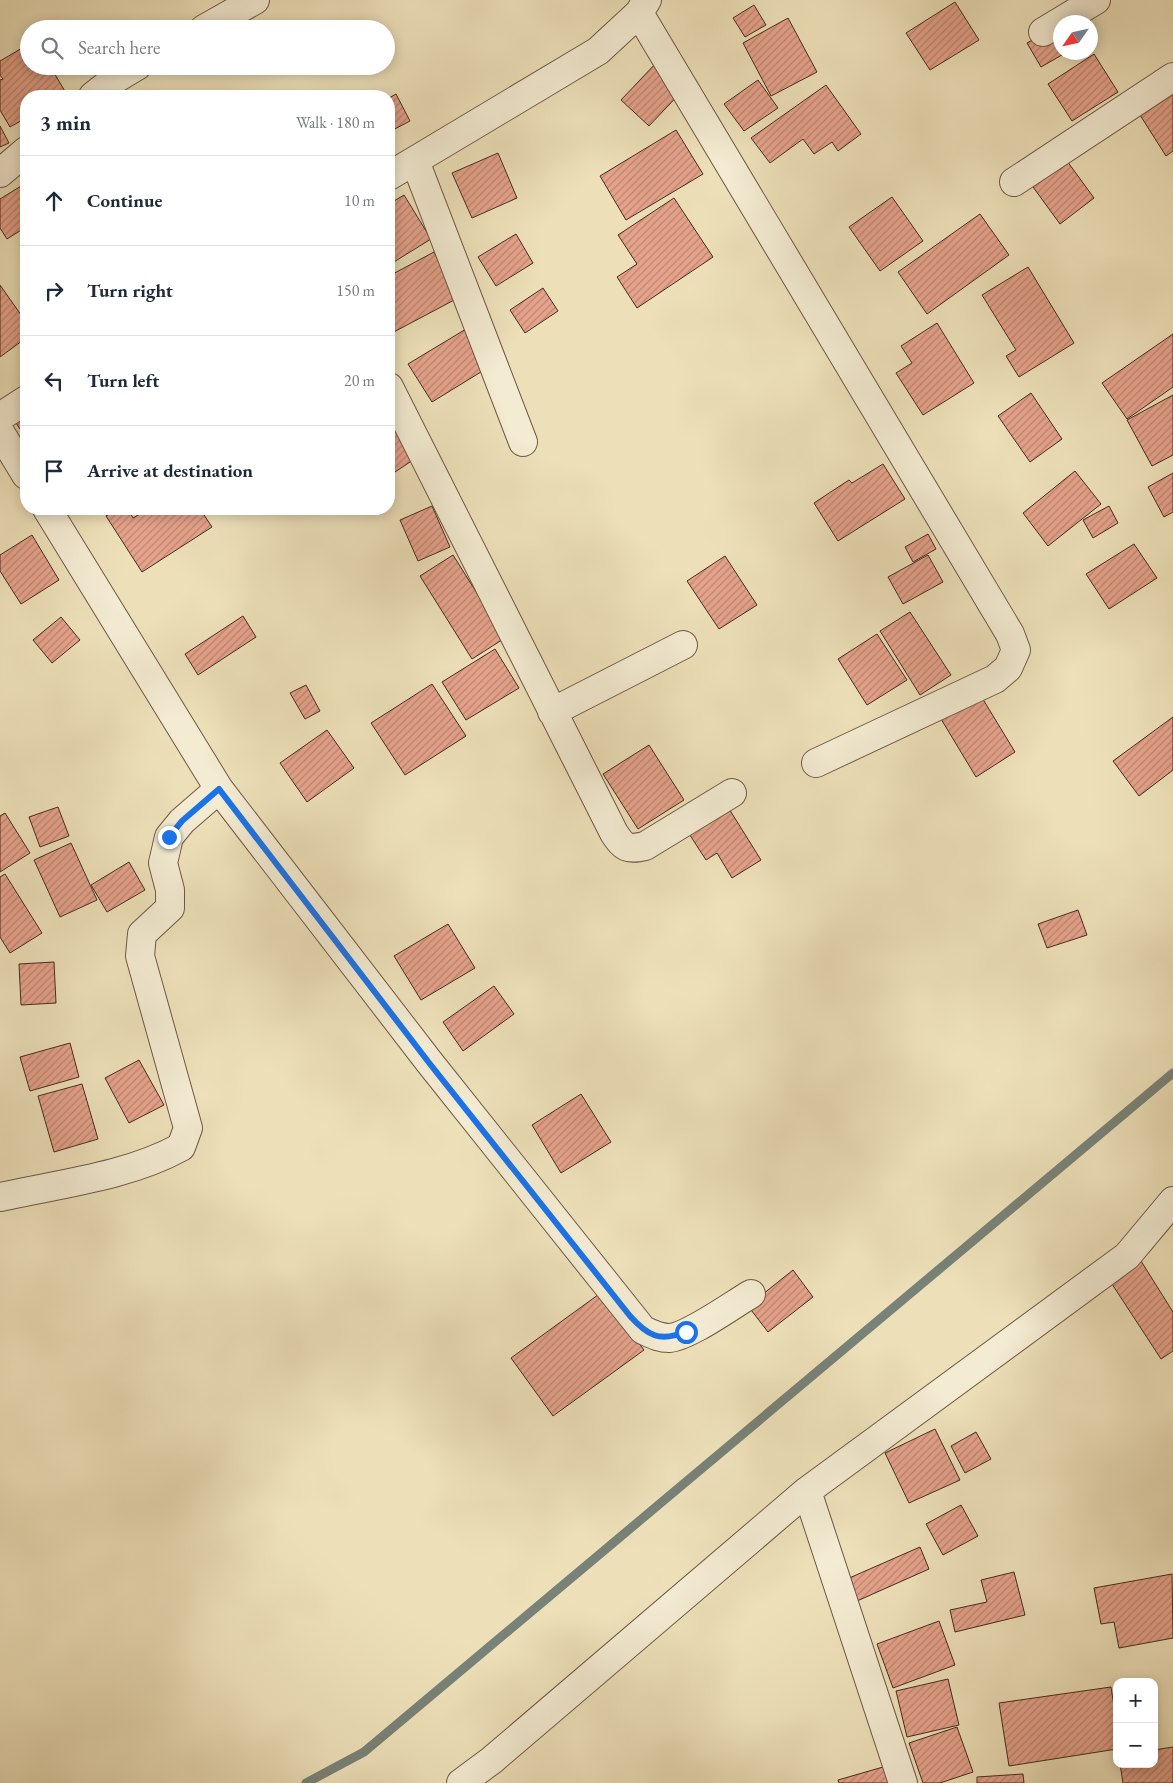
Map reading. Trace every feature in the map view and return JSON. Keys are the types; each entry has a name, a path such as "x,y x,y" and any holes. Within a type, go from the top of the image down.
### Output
{"street":[{"path":"220,20 255,0"},
{"path":"1043,32 1096,0"},
{"path":"395,173 598,51 643,7 1010,634 1016,650 1008,668 995,679 816,764"},
{"path":"101,90 122,75"},
{"path":"1014,182 1173,77"},
{"path":"0,173 20,156"},
{"path":"415,161 523,442"},
{"path":"395,399 552,712 614,833 622,844 632,849 646,846 732,793"},
{"path":"0,417 20,404"},
{"path":"0,432 20,465"},
{"path":"51,515 219,789 430,1064 643,1330 657,1337 670,1338 686,1332 750,1294"},
{"path":"552,712 683,645"},
{"path":"0,1197 123,1169 163,1157 182,1147 188,1128 140,956 141,942 142,934 170,908 170,890 163,863 169,837 182,821 219,789"},
{"path":"461,1783 492,1760 807,1491 1127,1256 1173,1201"},
{"path":"807,1491 903,1783"}],"building":[{"path":"955,2 979,40 930,70 906,33"},
{"path":"754,5 766,25 745,37 733,18"},
{"path":"788,18 817,72 771,96 743,43"},
{"path":"1053,28 1053,60 1041,67 1027,43"},
{"path":"20,49 20,75 55,75 64,90 20,90 20,121 10,127 0,110 0,80 3,79 0,75 0,61"},
{"path":"1085,60 1098,60 1118,92 1072,121 1048,84"},
{"path":"657,62 684,89 649,126 621,100"},
{"path":"1173,78 1173,151 1166,156 1133,104"},
{"path":"758,80 778,108 744,131 724,104"},
{"path":"826,85 861,134 838,151 832,142 814,154 803,139 770,163 751,138"},
{"path":"395,95 410,121 395,129"},
{"path":"0,126 9,143 0,147"},
{"path":"676,130 703,174 626,220 600,176"},
{"path":"1059,150 1094,198 1060,224 1025,176"},
{"path":"498,153 517,198 472,218 452,173"},
{"path":"20,187 20,231 7,239 0,228 0,199"},
{"path":"404,195 431,239 395,261 395,200"},
{"path":"892,197 923,241 880,271 849,227"},
{"path":"674,198 713,257 637,308 617,277 637,264 618,235"},
{"path":"980,214 1009,255 927,314 898,272"},
{"path":"516,234 533,263 496,286 478,257"},
{"path":"434,252 458,298 395,331 395,273"},
{"path":"1028,267 1074,343 1019,377 1006,356 1016,350 982,295"},
{"path":"0,285 20,313 20,342 0,357"},
{"path":"543,288 558,311 525,333 510,310"},
{"path":"937,323 974,383 923,415 896,373 912,363 901,346"},
{"path":"466,329 489,367 432,402 408,364"},
{"path":"1173,334 1173,387 1127,419 1102,383"},
{"path":"1031,393 1062,439 1030,462 998,416"},
{"path":"1173,395 1173,455 1152,466 1127,420"},
{"path":"20,408 20,429 10,414"},
{"path":"395,426 416,458 395,472"},
{"path":"883,464 905,499 838,541 814,503 849,480 852,483"},
{"path":"1075,471 1101,504 1048,546 1023,513"},
{"path":"1173,473 1173,512 1164,517 1148,487"},
{"path":"432,506 450,547 418,561 400,520"},
{"path":"1109,506 1118,523 1093,538 1083,520"},
{"path":"131,515 133,518 138,515 204,515 212,527 142,572 106,516"},
{"path":"928,534 936,549 913,562 905,547"},
{"path":"32,535 59,580 21,604 0,571 0,555"},
{"path":"1134,544 1157,578 1109,609 1086,574"},
{"path":"453,555 505,638 472,659 420,576"},
{"path":"928,555 943,582 903,604 888,577"},
{"path":"725,556 757,605 719,629 687,581"},
{"path":"910,612 951,675 920,695 880,631"},
{"path":"243,616 256,637 198,675 185,654"},
{"path":"61,617 80,640 52,663 33,640"},
{"path":"877,634 907,680 867,705 838,659"},
{"path":"495,649 519,688 466,720 442,682"},
{"path":"432,684 466,736 405,775 371,723"},
{"path":"306,685 320,711 305,719 290,693"},
{"path":"981,696 1015,752 976,777 941,719"},
{"path":"1173,717 1173,770 1139,796 1113,761"},
{"path":"327,730 354,768 307,802 280,763"},
{"path":"649,745 684,800 638,829 603,774"},
{"path":"726,804 761,860 732,878 717,853 706,860 686,829"},
{"path":"58,807 69,836 40,847 29,817"},
{"path":"5,813 30,853 0,872 0,816"},
{"path":"71,843 97,900 60,917 34,860"},
{"path":"129,862 145,890 107,912 91,885"},
{"path":"5,874 42,933 10,953 0,937 0,877"},
{"path":"1078,910 1087,935 1047,948 1038,924"},
{"path":"448,924 475,968 421,1000 394,956"},
{"path":"54,962 56,1003 21,1005 19,964"},
{"path":"494,986 514,1014 463,1051 443,1022"},
{"path":"70,1043 79,1077 30,1091 20,1057"},
{"path":"139,1060 164,1105 129,1123 105,1078"},
{"path":"82,1084 98,1139 54,1152 38,1096"},
{"path":"581,1094 611,1142 561,1173 532,1125"},
{"path":"1141,1261 1173,1312 1173,1351 1161,1359 1110,1281"},
{"path":"793,1270 813,1297 768,1332 748,1306"},
{"path":"602,1292 644,1350 553,1416 511,1358"},
{"path":"935,1429 960,1480 909,1503 885,1453"},
{"path":"976,1432 991,1459 965,1473 951,1446"},
{"path":"961,1505 978,1536 943,1555 926,1524"},
{"path":"920,1547 929,1569 857,1601 847,1579"},
{"path":"1014,1572 1025,1615 955,1632 950,1610 987,1602 981,1580"},
{"path":"1172,1574 1173,1638 1119,1648 1114,1622 1101,1624 1094,1588"},
{"path":"939,1621 955,1665 893,1688 877,1644"},
{"path":"948,1679 959,1725 907,1737 896,1691"},
{"path":"1111,1687 1113,1700 1113,1750 1009,1766 999,1703"},
{"path":"957,1727 973,1772 940,1783 923,1783 909,1743"},
{"path":"1173,1747 1173,1783 1123,1783 1121,1768 1158,1768 1158,1749"},
{"path":"890,1765 895,1783 839,1783 838,1780"},
{"path":"1023,1774 1024,1783 977,1783 977,1777"}],"waterway":[{"path":"306,1783 364,1752 1173,1073"}],"route":[{"path":"169,837 182,821 219,789 430,1064 630,1316 643,1330 657,1337 670,1338 686,1332"}]}
